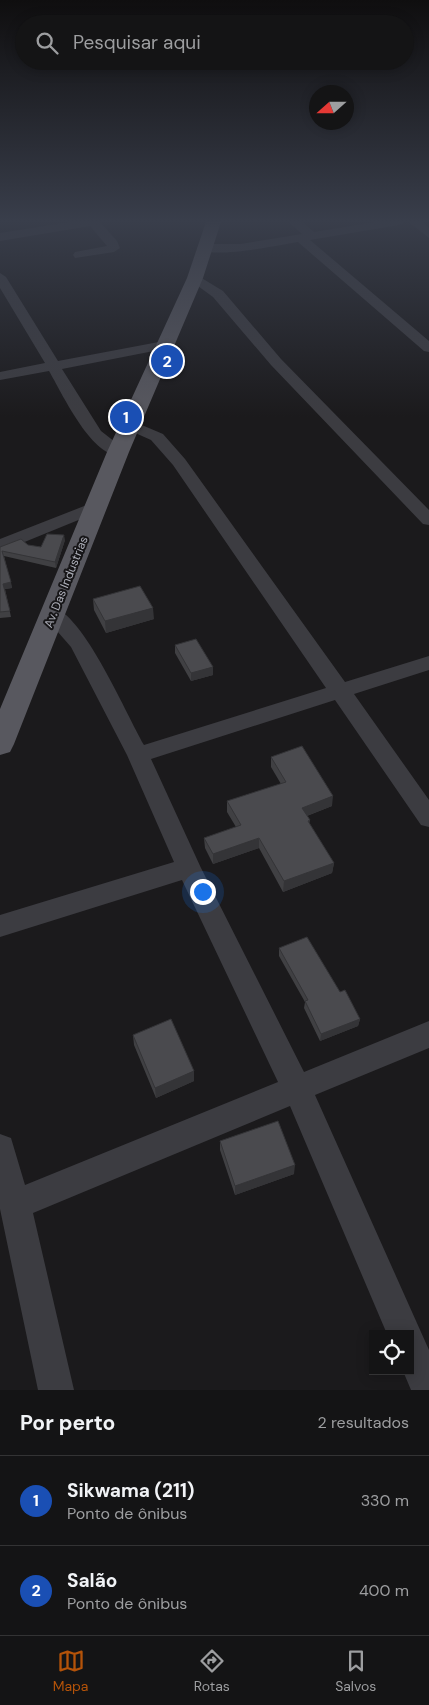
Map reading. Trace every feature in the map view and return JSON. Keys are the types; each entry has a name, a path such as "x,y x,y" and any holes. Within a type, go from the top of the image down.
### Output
{"main road":[{"name":"Av. Das Industrias","path":"0,744 118,452 190,287"}],"street":[{"path":"6,287 94,433 100,440 118,452"},
{"path":"208,287 218,294 276,362 429,520"},
{"path":"361,287 429,348"},
{"path":"186,295 218,294"},
{"path":"0,376 164,345"},
{"path":"133,418 156,437 179,462 429,818"},
{"path":"0,546 97,506"},
{"path":"53,615 80,645 138,755 189,868 297,1089 402,1330"},
{"path":"138,755 339,689 429,663"},
{"path":"0,926 189,868"},
{"path":"15,1205 429,1034"},
{"path":"0,1149 15,1205 56,1390"},
{"path":"414,1356 429,1390"}],"building":[{"path":"47,534 64,535 55,562 2,551 11,582 3,584 10,611 0,612 0,547 21,539 28,545 41,547"},
{"path":"140,586 153,608 105,621 93,599"},
{"path":"196,639 213,667 191,673 175,645"},
{"path":"302,746 333,796 302,808 334,863 284,881 259,838 213,854 204,838 241,825 227,801 286,782 271,757"},
{"path":"307,937 340,992 345,990 360,1019 321,1034 305,1001 308,1000 279,948"},
{"path":"171,1019 194,1071 155,1088 133,1035"},
{"path":"278,1121 295,1165 235,1186 220,1141"}],"place":[{"name":"Salão","path":"167,361"},
{"name":"Sikwama (211)","path":"126,417"}]}
